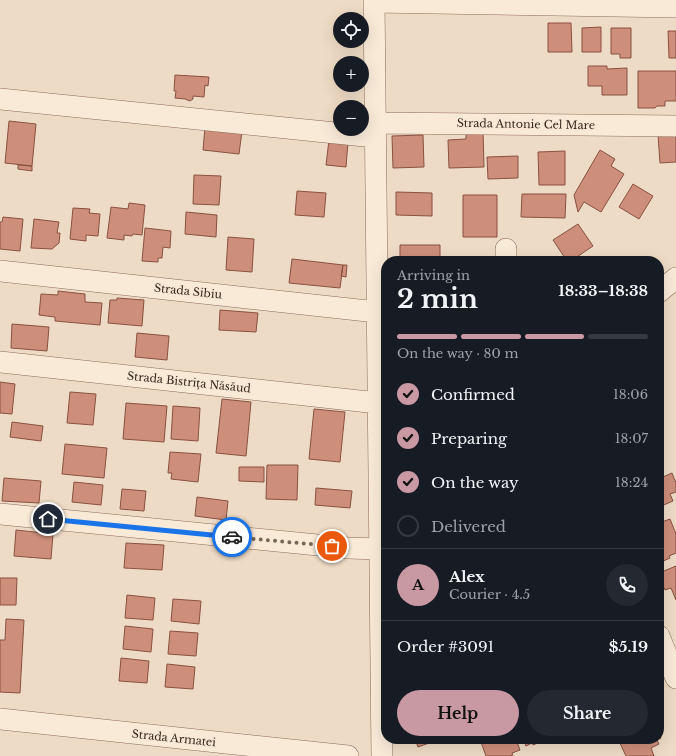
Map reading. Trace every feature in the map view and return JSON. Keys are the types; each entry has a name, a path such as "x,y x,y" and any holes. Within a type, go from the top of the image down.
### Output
{"street":[{"path":"381,445 378,402 374,1 676,7"},
{"name":"Strada Antonie Cel Mare","path":"0,99 375,130 676,126"},
{"name":"Strada Sibiu","path":"0,271 377,312"},
{"path":"664,288 676,278"},
{"name":"Strada Bistrița Năsăud","path":"0,362 378,402"},
{"path":"0,514 380,550"},
{"path":"381,525 381,586"},
{"path":"664,648 676,678"},
{"name":"Strada Armatei","path":"0,719 348,756"},
{"path":"382,744 382,756"}],"building":[{"path":"548,23 571,23 572,52 548,52"},
{"path":"601,27 601,52 582,52 582,28"},
{"path":"611,28 631,28 631,58 620,58 620,54 611,54"},
{"path":"668,31 676,31 676,58 669,58"},
{"path":"588,66 607,66 607,69 627,68 627,95 602,95 602,86 588,86"},
{"path":"638,71 676,71 676,101 665,101 665,106 657,106 655,108 638,108"},
{"path":"175,75 209,77 208,86 205,85 204,97 193,96 193,99 190,101 175,98"},
{"path":"9,121 36,124 32,166 5,163"},
{"path":"205,127 242,131 239,154 203,150"},
{"path":"466,131 483,131 484,167 449,168 448,140 466,139"},
{"path":"423,135 424,167 393,168 392,136"},
{"path":"658,135 676,135 676,162 660,163"},
{"path":"329,140 348,142 346,167 326,165"},
{"path":"600,150 615,159 611,166 624,174 601,212 584,202 578,212 574,195"},
{"path":"565,151 565,185 539,185 538,152"},
{"path":"518,156 518,178 488,179 487,157"},
{"path":"18,165 32,166 32,171 18,169"},
{"path":"194,175 221,176 219,205 193,204"},
{"path":"633,184 653,196 639,219 619,207"},
{"path":"297,191 326,193 324,217 295,215"},
{"path":"396,192 432,193 432,216 396,215"},
{"path":"522,194 566,194 565,218 521,217"},
{"path":"463,195 497,195 497,237 463,237"},
{"path":"129,203 145,205 142,235 124,235 124,240 107,238 111,207 128,209"},
{"path":"73,208 90,209 89,213 100,214 98,236 86,235 86,241 70,239"},
{"path":"186,212 217,215 216,237 185,234"},
{"path":"3,217 23,219 20,251 0,249 0,222 2,222"},
{"path":"34,219 59,222 57,233 60,233 59,243 52,249 31,248"},
{"path":"578,224 593,246 578,256 564,256 553,240"},
{"path":"145,228 171,231 170,248 163,247 162,258 158,258 158,262 142,261"},
{"path":"228,237 254,239 252,272 226,270"},
{"path":"400,245 440,245 440,256 400,256"},
{"path":"292,259 343,265 340,288 289,283"},
{"path":"343,265 347,265 346,277 341,276"},
{"path":"58,291 85,294 85,302 102,303 100,325 55,321 55,317 39,315 41,294 58,295"},
{"path":"117,298 144,300 142,326 108,323 110,300 117,300"},
{"path":"220,310 258,313 256,332 219,330"},
{"path":"12,324 49,327 47,351 11,348"},
{"path":"137,333 169,336 167,360 135,357"},
{"path":"0,382 15,384 12,414 0,413"},
{"path":"70,392 96,394 93,425 67,423"},
{"path":"222,399 251,402 246,456 216,453"},
{"path":"126,403 167,406 164,442 123,439"},
{"path":"173,406 200,408 198,441 171,439"},
{"path":"314,409 345,412 340,462 309,459"},
{"path":"12,422 43,426 41,441 10,437"},
{"path":"65,444 107,448 104,478 62,474"},
{"path":"170,452 201,454 198,482 171,479 172,473 168,473"},
{"path":"267,465 298,465 297,500 266,499"},
{"path":"239,467 264,467 264,482 239,481"},
{"path":"672,473 676,483 676,492 670,494 673,501 664,505 664,477"},
{"path":"4,478 41,481 39,503 2,501"},
{"path":"74,482 103,485 101,505 72,502"},
{"path":"316,488 352,491 350,508 315,505"},
{"path":"122,489 146,491 144,511 120,509"},
{"path":"197,497 228,501 226,520 195,516"},
{"path":"670,519 676,534 676,553 669,556 670,558 664,561 664,521"},
{"path":"16,530 53,534 51,559 14,556"},
{"path":"126,543 164,545 162,570 124,568"},
{"path":"676,566 676,600 671,588 665,590 664,588 664,571"},
{"path":"0,578 17,578 16,605 0,605"},
{"path":"127,595 155,598 153,620 125,618"},
{"path":"173,599 201,601 199,624 171,621"},
{"path":"6,619 24,620 20,693 0,692 0,640 5,640"},
{"path":"125,626 153,629 151,652 123,649"},
{"path":"170,631 198,633 196,656 168,654"},
{"path":"121,658 149,661 147,683 119,681"},
{"path":"167,664 195,667 193,689 165,687"},
{"path":"417,744 426,744 418,747"},
{"path":"482,744 518,744 520,750 512,753 513,755 510,756 486,756"},
{"path":"620,744 659,744 651,748 654,756 626,756"}],"way so far":[{"path":"232,537 332,546"}],"route":[{"path":"48,519 232,537"}]}
